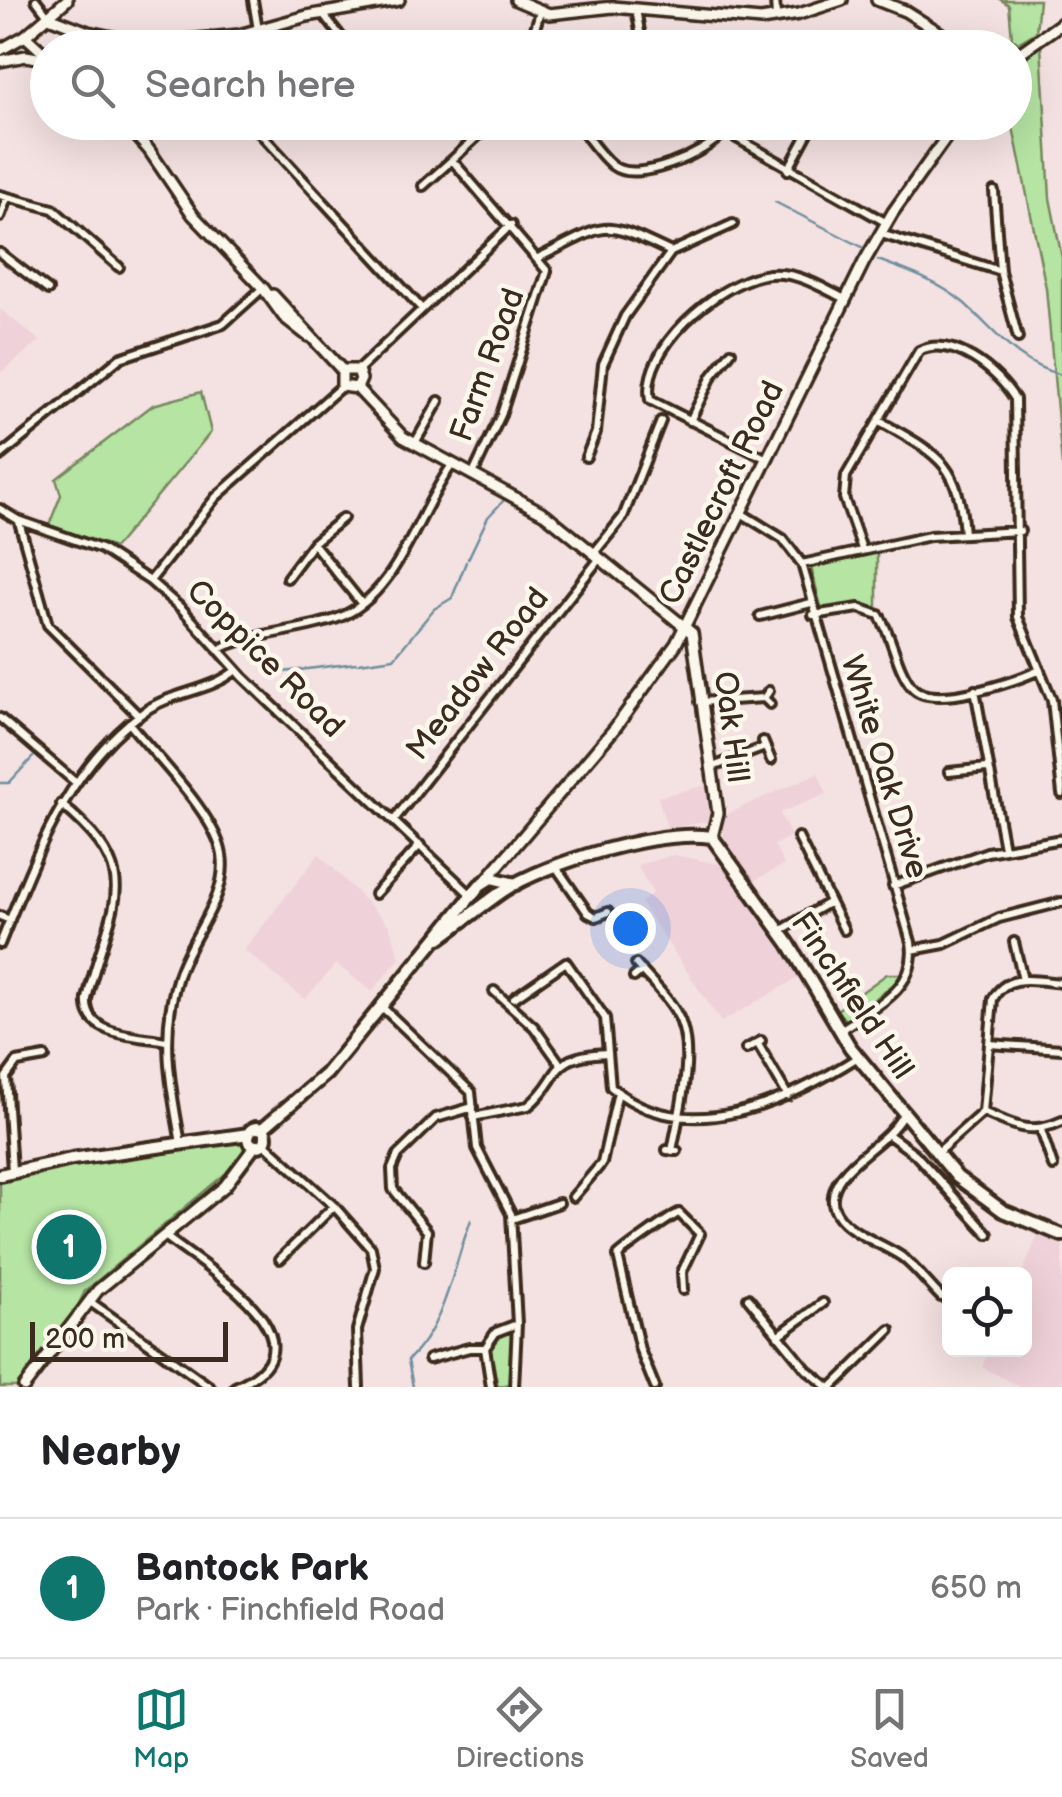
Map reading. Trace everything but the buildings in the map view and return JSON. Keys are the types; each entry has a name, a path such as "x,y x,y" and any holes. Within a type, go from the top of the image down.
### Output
{"main road":[{"path":"6,1173 262,1129 326,1074 380,1004 440,938 475,888 517,884 556,867 676,836 712,836"},
{"name":"Finchfield Hill","path":"712,836 780,931 858,1057 936,1154 979,1196 1062,1235"},
{"path":"440,938 486,904 502,885"},
{"path":"475,888 475,903 486,904"},
{"path":"249,1134 259,1144 266,1136 262,1129"}],"street":[{"path":"36,0 50,16 90,30"},
{"path":"32,30 67,0"},
{"path":"253,0 258,30"},
{"path":"262,30 399,0"},
{"path":"516,0 540,12 636,9 738,19 776,18 842,0"},
{"path":"574,0 576,12"},
{"path":"776,0 776,18"},
{"path":"877,0 905,11 935,30"},
{"path":"636,9 640,30"},
{"path":"534,30 540,12"},
{"path":"323,14 336,30"},
{"path":"43,30 50,16"},
{"path":"1032,42 1062,23"},
{"path":"0,50 13,46 30,32"},
{"path":"25,36 30,40"},
{"path":"11,60 13,46"},
{"path":"139,140 193,214 263,288 284,317 342,370 358,370 511,225"},
{"path":"267,140 422,309"},
{"path":"423,186 473,140"},
{"path":"591,140 607,160 630,171 684,160 712,140"},
{"path":"734,140 886,223"},
{"path":"788,170 804,140"},
{"name":"Castlecroft Road","path":"475,888 502,865 638,699 684,628 845,299 886,223 944,140"},
{"name":"Farm Road","path":"452,160 540,257 547,271 502,415 473,474"},
{"path":"0,217 3,196 53,209 119,267"},
{"path":"993,197 1000,271 1018,338"},
{"path":"586,457 595,436 598,386 611,340 672,252 733,224"},
{"path":"540,257 606,226 618,227 672,252"},
{"path":"880,234 1000,271"},
{"path":"0,252 48,290"},
{"path":"767,460 650,400 648,382 670,339 710,300 764,274 801,276 845,299"},
{"path":"0,456 120,358 223,324 263,288"},
{"path":"1007,328 1016,328"},
{"path":"862,549 844,498 844,482 919,351 933,344 956,348 1006,386 1017,406 1018,617 1052,700 1062,794"},
{"path":"690,421 712,376 732,352"},
{"path":"342,370 342,386"},
{"path":"357,388 362,379 358,370"},
{"path":"150,581 224,488 342,386 357,388 414,445 529,504 684,628"},
{"path":"414,445 440,401"},
{"name":"Meadow Road","path":"394,820 623,517 661,421"},
{"path":"881,422 935,453 946,465 960,492 964,534"},
{"path":"218,650 295,632 362,605 396,564 428,498 452,465"},
{"name":"Coppice Road","path":"0,509 18,520 101,549 150,581 182,609 236,670 420,845 475,888"},
{"path":"741,514 783,539 802,564 862,549 964,534 1020,531"},
{"path":"287,578 313,543 342,518"},
{"path":"18,520 48,625 139,716"},
{"path":"313,543 362,605"},
{"name":"White Oak Drive","path":"802,564 813,614 912,950"},
{"path":"760,616 811,604"},
{"path":"813,614 859,608 874,612 886,627 914,689 934,698 1040,670"},
{"name":"Oak Hill","path":"684,628 696,640 700,702 718,813 712,836"},
{"path":"0,944 61,804 75,782 139,716 236,670"},
{"path":"975,690 1004,848"},
{"path":"700,702 767,698"},
{"path":"0,718 75,782"},
{"path":"129,723 212,828 222,854 218,894 178,972 166,1041 181,1143"},
{"path":"709,768 764,744 771,760"},
{"path":"949,772 987,768"},
{"path":"61,804 104,843 118,882 87,999 90,1018 100,1028 166,1041"},
{"path":"798,837 844,930"},
{"path":"894,886 1004,848 1062,839"},
{"path":"374,894 420,845"},
{"path":"502,865 502,885"},
{"path":"556,867 588,913 596,917 608,912"},
{"path":"780,931 830,902"},
{"path":"840,1031 900,988 910,973 912,950 944,944 998,918 1062,902"},
{"path":"0,916 10,920"},
{"path":"1014,942 1023,980"},
{"path":"514,998 566,962 605,1018 607,1079 618,1092 648,1108 678,1116 744,1111 788,1096 858,1057"},
{"path":"634,977 639,967 674,1008 683,1027 672,1151"},
{"path":"936,1154 983,1112 998,989 1023,980 1062,983"},
{"path":"494,991 534,1027 560,1065"},
{"path":"380,1004 464,1083 473,1107 477,1148 512,1219 518,1324 514,1387"},
{"path":"746,1049 760,1043 788,1096"},
{"path":"989,1044 1062,1049"},
{"path":"473,1117 528,1106 560,1065 579,1055 607,1052"},
{"path":"6,1173 6,1077 17,1062 40,1060"},
{"path":"573,1197 590,1183 602,1163 618,1092"},
{"path":"424,1262 431,1230 393,1189 394,1163 436,1118 473,1107"},
{"path":"983,1112 1017,1129 1041,1130 1062,1121"},
{"path":"902,1114 889,1135 839,1180 837,1214 849,1230 905,1260 941,1297"},
{"path":"1041,1130 1052,1166"},
{"name":"Finchfield Hill","path":"889,1135 916,1154 988,1234"},
{"path":"25,1387 89,1300 225,1186 259,1144 334,1206 369,1244 375,1262 358,1323 359,1387"},
{"path":"512,1219 559,1203"},
{"path":"280,1258 334,1206"},
{"path":"655,1387 640,1350 618,1256 626,1247 647,1238 669,1216 679,1213 700,1234 684,1265 683,1290"},
{"path":"165,1236 246,1297 268,1322 271,1340 266,1361 249,1380 235,1387"},
{"path":"762,1299 751,1302 778,1336 830,1387 890,1330"},
{"path":"89,1300 210,1387"},
{"path":"778,1336 823,1303"},
{"path":"814,1310 821,1318"},
{"path":"491,1387 486,1348 496,1332 518,1324"},
{"path":"429,1359 469,1348 486,1348"},
{"path":"869,1349 876,1356"}],"shaded area":[{"path":"0,309 40,341 0,373"},
{"path":"818,773 827,794 779,813 791,836 774,845 784,865 751,882 725,842 720,817"},
{"path":"707,785 713,821 667,828 658,797"},
{"path":"319,854 389,925 400,958 372,991 336,964 305,999 244,950"},
{"path":"674,855 719,864 730,874 778,934 803,975 721,1022 641,903 653,893 637,865"},
{"path":"1039,1232 1062,1240 1062,1387 1021,1387 982,1367 986,1357 1032,1357 1032,1267 1025,1267"}],"green space":[{"path":"1001,0 1039,0 1036,32 1011,30 1009,5"},
{"path":"1041,45 1050,198 1062,258 1062,465 1046,288 1016,140 1032,140 1032,53"},
{"path":"201,392 211,432 114,548 49,525 61,495 56,479 153,405"},
{"path":"877,551 877,608 822,611 810,563"},
{"path":"887,974 906,974 849,1020 844,1019 837,1010"},
{"path":"242,1140 244,1152 225,1174 85,1291 73,1316 18,1387 0,1387 0,1178 56,1165"},
{"path":"507,1331 513,1335 512,1383 498,1387 490,1347"}],"waterway":[{"path":"775,202 862,247"},
{"path":"878,260 944,289 1019,354 1059,374"},
{"path":"468,559 488,517 505,499"},
{"path":"359,663 394,658 434,609 452,598 466,562"},
{"path":"275,673 356,663"},
{"path":"0,783 9,783 33,757"},
{"path":"413,1387 408,1360 421,1346 440,1312 471,1220"}],"place":[{"name":"Bantock Park","path":"69,1247"}]}
